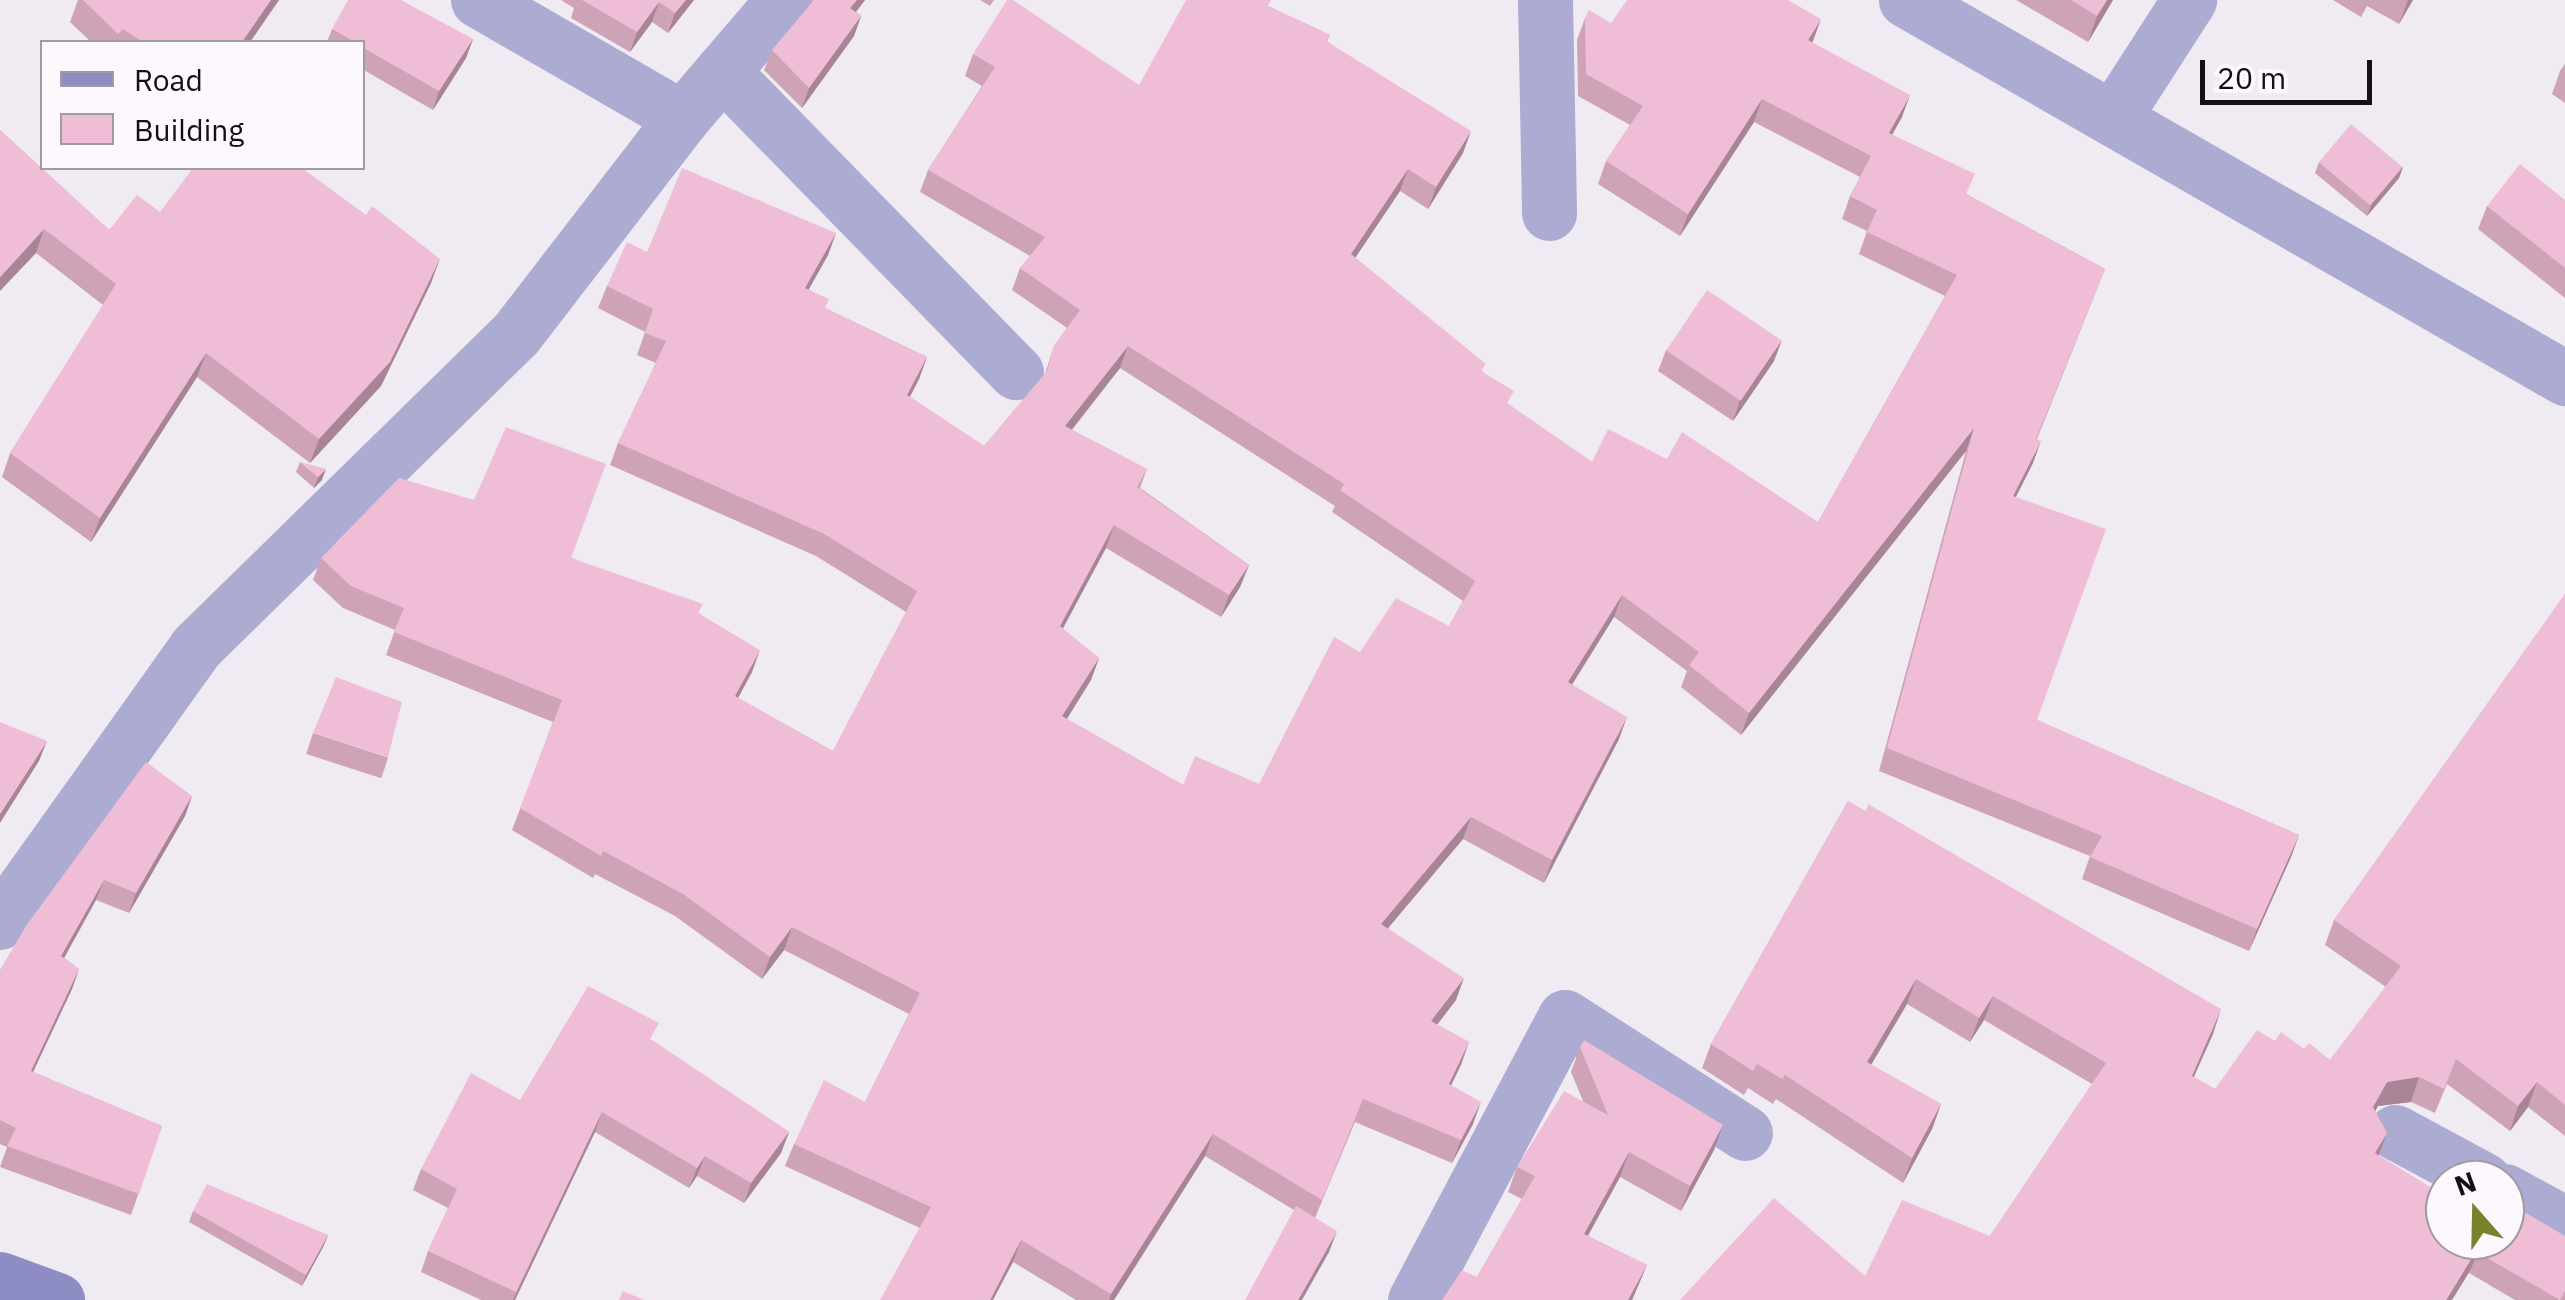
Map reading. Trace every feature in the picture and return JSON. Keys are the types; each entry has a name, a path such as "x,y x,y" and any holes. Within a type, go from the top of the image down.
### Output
{"street":[{"path":"478,0 682,118"},
{"path":"0,922 196,647 516,335 682,118 783,0"},
{"path":"1544,0 1549,213"},
{"path":"1906,0 2115,115 2565,378"},
{"path":"2115,115 2189,0"},
{"path":"722,71 1016,372"},
{"path":"1415,1300 1565,1018 1745,1133"},
{"path":"2396,1132 2447,1160"},
{"path":"2525,1202 2565,1224"},
{"path":"0,1279 56,1300"}],"building":[{"path":"83,0 271,0 243,40 140,40 123,29 118,34"},
{"path":"348,0 401,0 473,39 439,91 365,49 365,40 351,40 332,29"},
{"path":"582,0 686,0 675,13 659,2 637,32"},
{"path":"814,0 857,0 850,8 861,16 809,88 772,50"},
{"path":"1007,0 1013,0 1139,85 1186,0 1271,0 1268,6 1330,35 1326,41 1471,131 1436,187 1408,169 1351,254 1486,364 1481,371 1514,391 1507,403 1592,462 1608,429 1667,459 1682,432 1818,522 1957,275 1867,232 1877,210 1850,196 1871,156 1762,99 1688,214 1606,161 1643,106 1586,74 1585,18 1589,10 1611,23 1627,0 1788,0 1821,19 1808,40 1910,95 1889,133 1975,174 1966,194 2105,269 2036,439 2041,441 2013,496 2106,529 2037,720 2299,835 2257,929 2090,857 2102,836 1887,748 1974,428 1749,713 1689,665 1699,652 1622,595 1568,682 1627,717 1552,860 1471,817 1381,924 1464,978 1431,1021 1469,1042 1449,1084 1481,1102 1461,1140 1363,1099 1322,1200 1213,1134 1111,1294 1021,1240 990,1300 880,1300 931,1207 794,1144 824,1080 865,1102 920,993 792,927 770,957 683,894 603,851 601,856 520,808 562,700 394,632 404,608 351,586 321,558 399,478 474,500 506,427 606,464 571,558 703,604 698,613 760,650 735,696 833,751 917,591 824,534 618,443 666,341 645,333 653,309 607,286 627,242 647,252 682,168 836,233 805,288 829,299 825,308 927,357 907,395 984,446 1047,371 1054,346 1080,310 1020,268 1045,237 928,170 995,67 973,54","holes":["1128,346 1344,484 1340,490 1475,581 1449,626 1396,598 1360,652 1334,637 1259,784 1195,756 1183,785 1062,716 1099,658 1060,626 1114,525 1229,595 1249,565 1137,487 1147,469 1065,426"]},
{"path":"2071,0 2107,0 2097,16"},
{"path":"2351,124 2402,167 2370,205 2319,162"},
{"path":"0,130 109,230 137,195 160,212 192,170 305,170 366,215 372,206 440,259 390,362 319,439 206,353 100,518 10,453 116,284 44,229 0,277"},
{"path":"2520,164 2565,200 2565,268 2487,206"},
{"path":"1707,290 1782,340 1741,401 1666,351"},
{"path":"300,462 326,469 318,477"},
{"path":"2565,594 2565,1105 2537,1082 2518,1106 2456,1059 2444,1089 2419,1077 2387,1082 2373,1107 2387,1133 2375,1153 2425,1184 2425,1260 2471,1260 2446,1300 1680,1300 1774,1198 1865,1276 1902,1200 1990,1236 2106,1063 1993,996 1979,1018 1916,979 1867,1062 1941,1104 1912,1158 1785,1075 1782,1079 1757,1064 1753,1071 1711,1044 1848,801 1866,811 1868,804 2221,1009 2192,1076 2215,1089 2257,1030 2275,1041 2281,1032 2304,1049 2309,1043 2330,1060 2401,966 2334,920"},
{"path":"336,677 402,702 388,757 313,733"},
{"path":"0,722 47,741 0,814"},
{"path":"146,762 192,796 136,893 104,880 61,956 79,969 31,1071 162,1126 139,1194 7,1146 16,1128 0,1120 0,970 26,926"},
{"path":"588,986 659,1023 650,1039 789,1132 751,1183 705,1156 697,1168 602,1112 516,1292 428,1251 457,1189 421,1169 471,1073 520,1100"},
{"path":"1584,1040 1723,1125 1690,1186 1629,1152 1584,1234 1647,1265 1628,1300 1442,1300 1462,1270 1477,1277 1535,1176 1517,1167 1564,1091 1608,1115 1580,1047"},
{"path":"207,1184 328,1235 306,1275 193,1211"},
{"path":"1296,1206 1337,1231 1298,1300 1245,1300"},
{"path":"2525,1213 2565,1236 2565,1291 2560,1300 2491,1260 2525,1260"},
{"path":"623,1291 644,1300 619,1300"}]}
